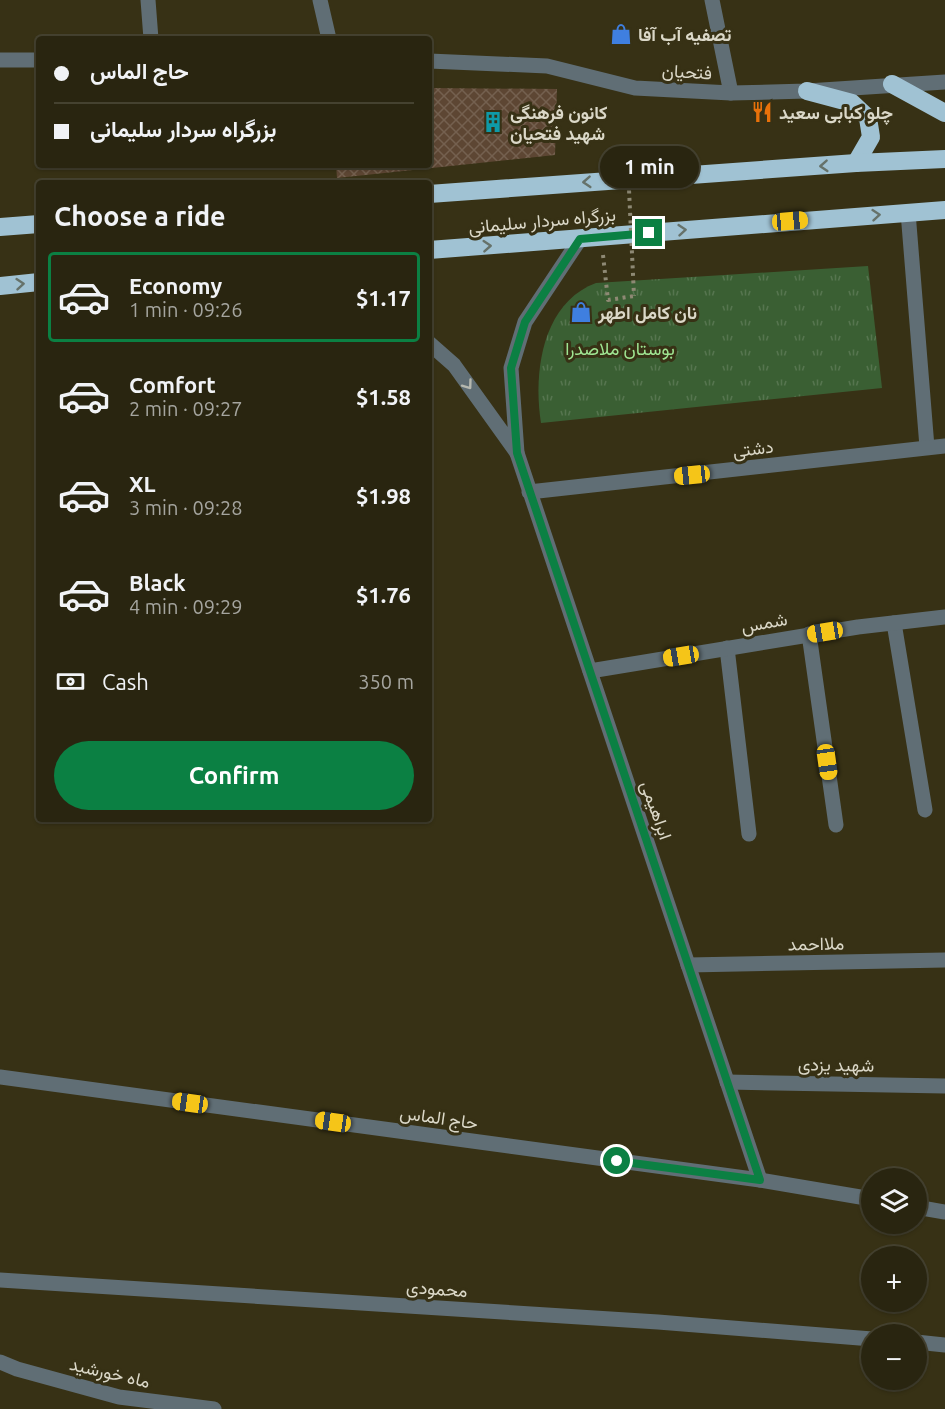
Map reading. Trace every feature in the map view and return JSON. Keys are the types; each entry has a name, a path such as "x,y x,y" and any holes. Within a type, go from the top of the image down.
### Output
{"highway":[{"path":"892,84 945,113"},
{"path":"807,91 852,103 868,118 871,137 856,163"},
{"name":"بزرگراه سردار سلیمانی","path":"432,194 856,163 945,159"},
{"name":"بزرگراه سردار سلیمانی","path":"432,250 945,210"},
{"path":"0,227 36,224"},
{"path":"0,285 36,282"}],"street":[{"path":"148,0 151,36"},
{"path":"320,0 328,36"},
{"path":"712,0 731,93"},
{"path":"0,60 36,60"},
{"name":"فتحیان","path":"432,61 547,66 635,88 731,93 807,91 945,82"},
{"path":"909,212 927,447"},
{"path":"517,453 511,368 525,322 580,239"},
{"path":"432,346 454,365 517,453"},
{"name":"دشتی","path":"529,492 945,446"},
{"name":"ابراهیمی","path":"517,453 760,1180"},
{"name":"شمس","path":"590,671 809,634 945,617"},
{"path":"894,623 925,810"},
{"path":"809,634 836,825"},
{"path":"727,648 749,834"},
{"name":"ملااحمد","path":"688,965 945,960"},
{"name":"حاج الماس","path":"0,1077 760,1180 861,1198"},
{"name":"شهید یزدی","path":"727,1082 945,1086"},
{"path":"927,1209 945,1212"},
{"name":"محمودی","path":"0,1280 658,1322 861,1338"},
{"path":"927,1343 945,1345"},
{"name":"ماه خورشید","path":"0,1362 17,1369 119,1397 214,1409"}],"path":[{"path":"602,236 608,300 634,296 628,168"}],"green space":[{"name":"بوستان ملاصدرا","path":"868,266 882,388 541,423 539,383 545,342 564,306 578,293 596,283"}],"building":[{"name":"کانون فرهنگی شهید فتحیان","path":"432,88 557,89 555,155 432,168"},
{"name":"کانون فرهنگی شهید فتحیان","path":"336,168 432,168 337,178"}],"place":[{"name":"تصفیه آب آفا","path":"621,34"},
{"name":"چلو کبابی سعید","path":"762,112"},
{"name":"کانون فرهنگی شهید فتحیان","path":"493,122"},
{"name":"نان کامل اطهر","path":"581,312"}],"route":[{"path":"617,1161 760,1180 517,453 511,368 525,322 580,239 649,233"}]}
